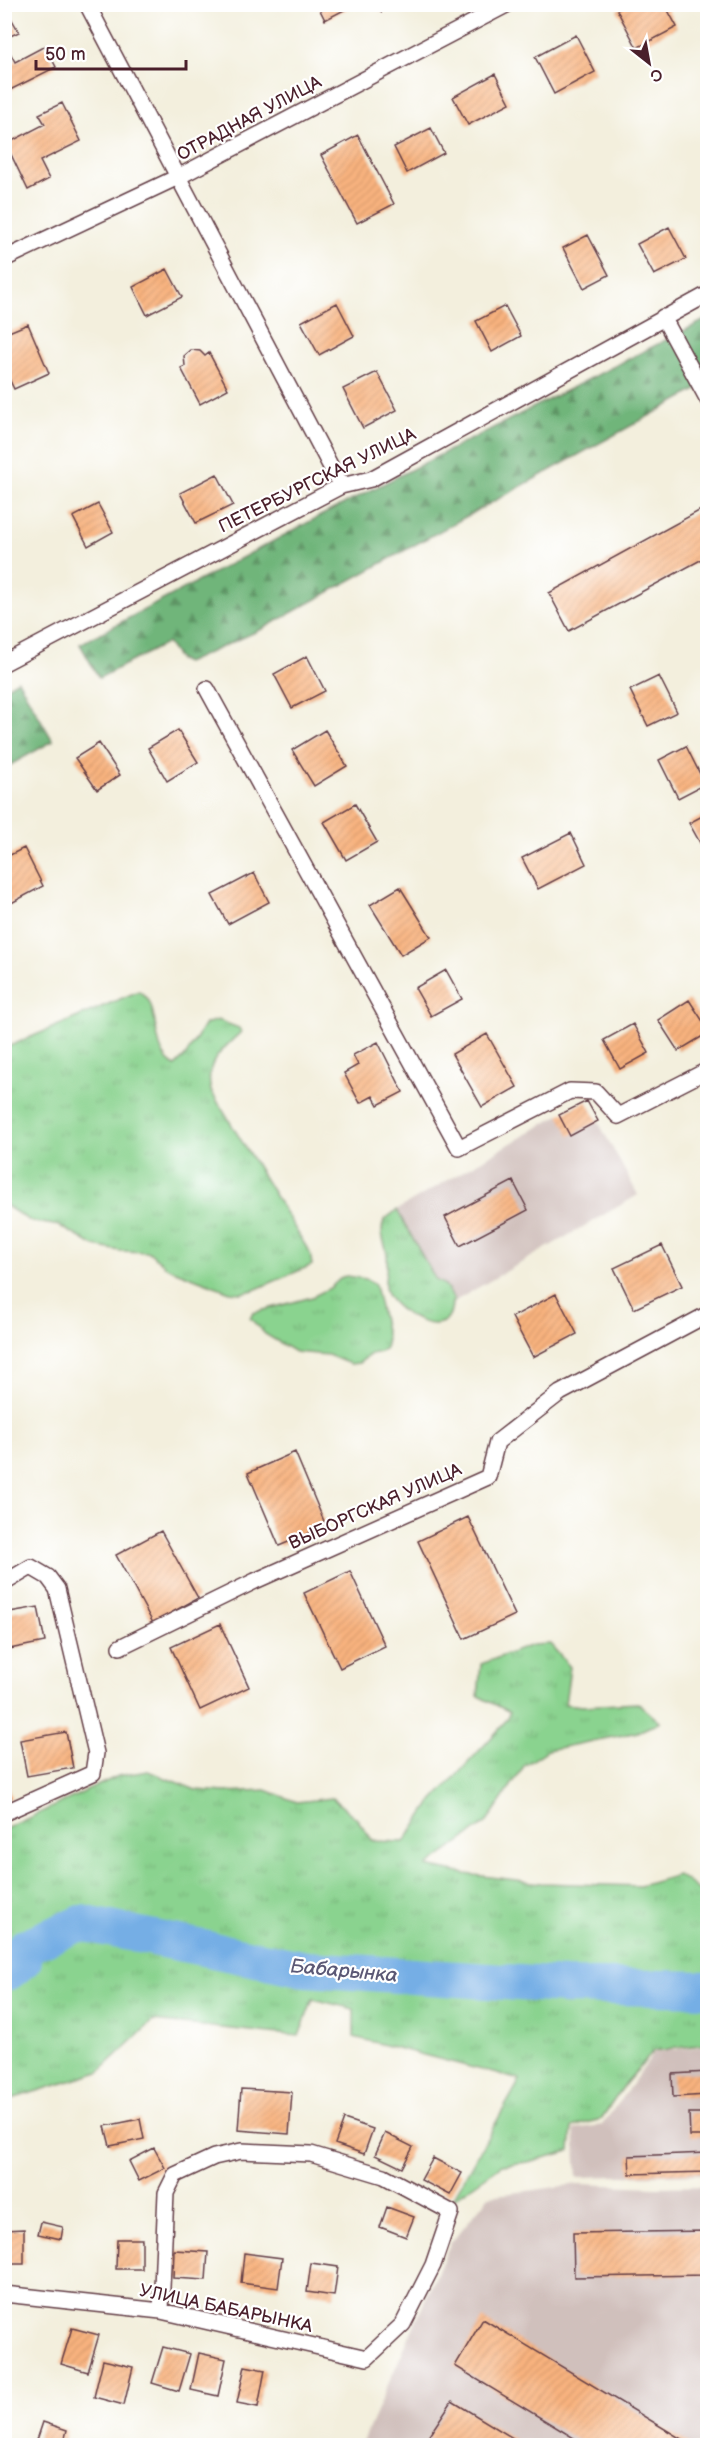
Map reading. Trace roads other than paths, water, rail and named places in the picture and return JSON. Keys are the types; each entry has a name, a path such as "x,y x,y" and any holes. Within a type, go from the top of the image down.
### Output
{"street":[{"path":"87,4 180,176 341,486"},
{"name":"ОТРАДНАЯ УЛИЦА","path":"4,259 180,176 508,4"},
{"name":"ПЕТЕРБУРГСКАЯ УЛИЦА","path":"4,663 341,486 371,479 708,294"},
{"path":"663,317 708,400"},
{"path":"207,689 459,1148 570,1091 596,1092 618,1116 708,1070"},
{"name":"ВЫБОРГСКАЯ УЛИЦА","path":"120,1647 255,1581 488,1477 496,1442 560,1393 708,1314"},
{"path":"4,1583 31,1567 48,1576 57,1588 96,1753 93,1773 4,1813"},
{"name":"УЛИЦА БАБАРЫНКА","path":"4,2294 161,2311 367,2358 403,2324 433,2265 451,2212 384,2176 311,2154 241,2151 214,2157 174,2175 166,2193 161,2311"}],"waterway":[{"name":"Бабарынка","path":"4,1971 9,1972 24,1960 24,1947 81,1923 306,1969 565,1986 708,1989"}]}
